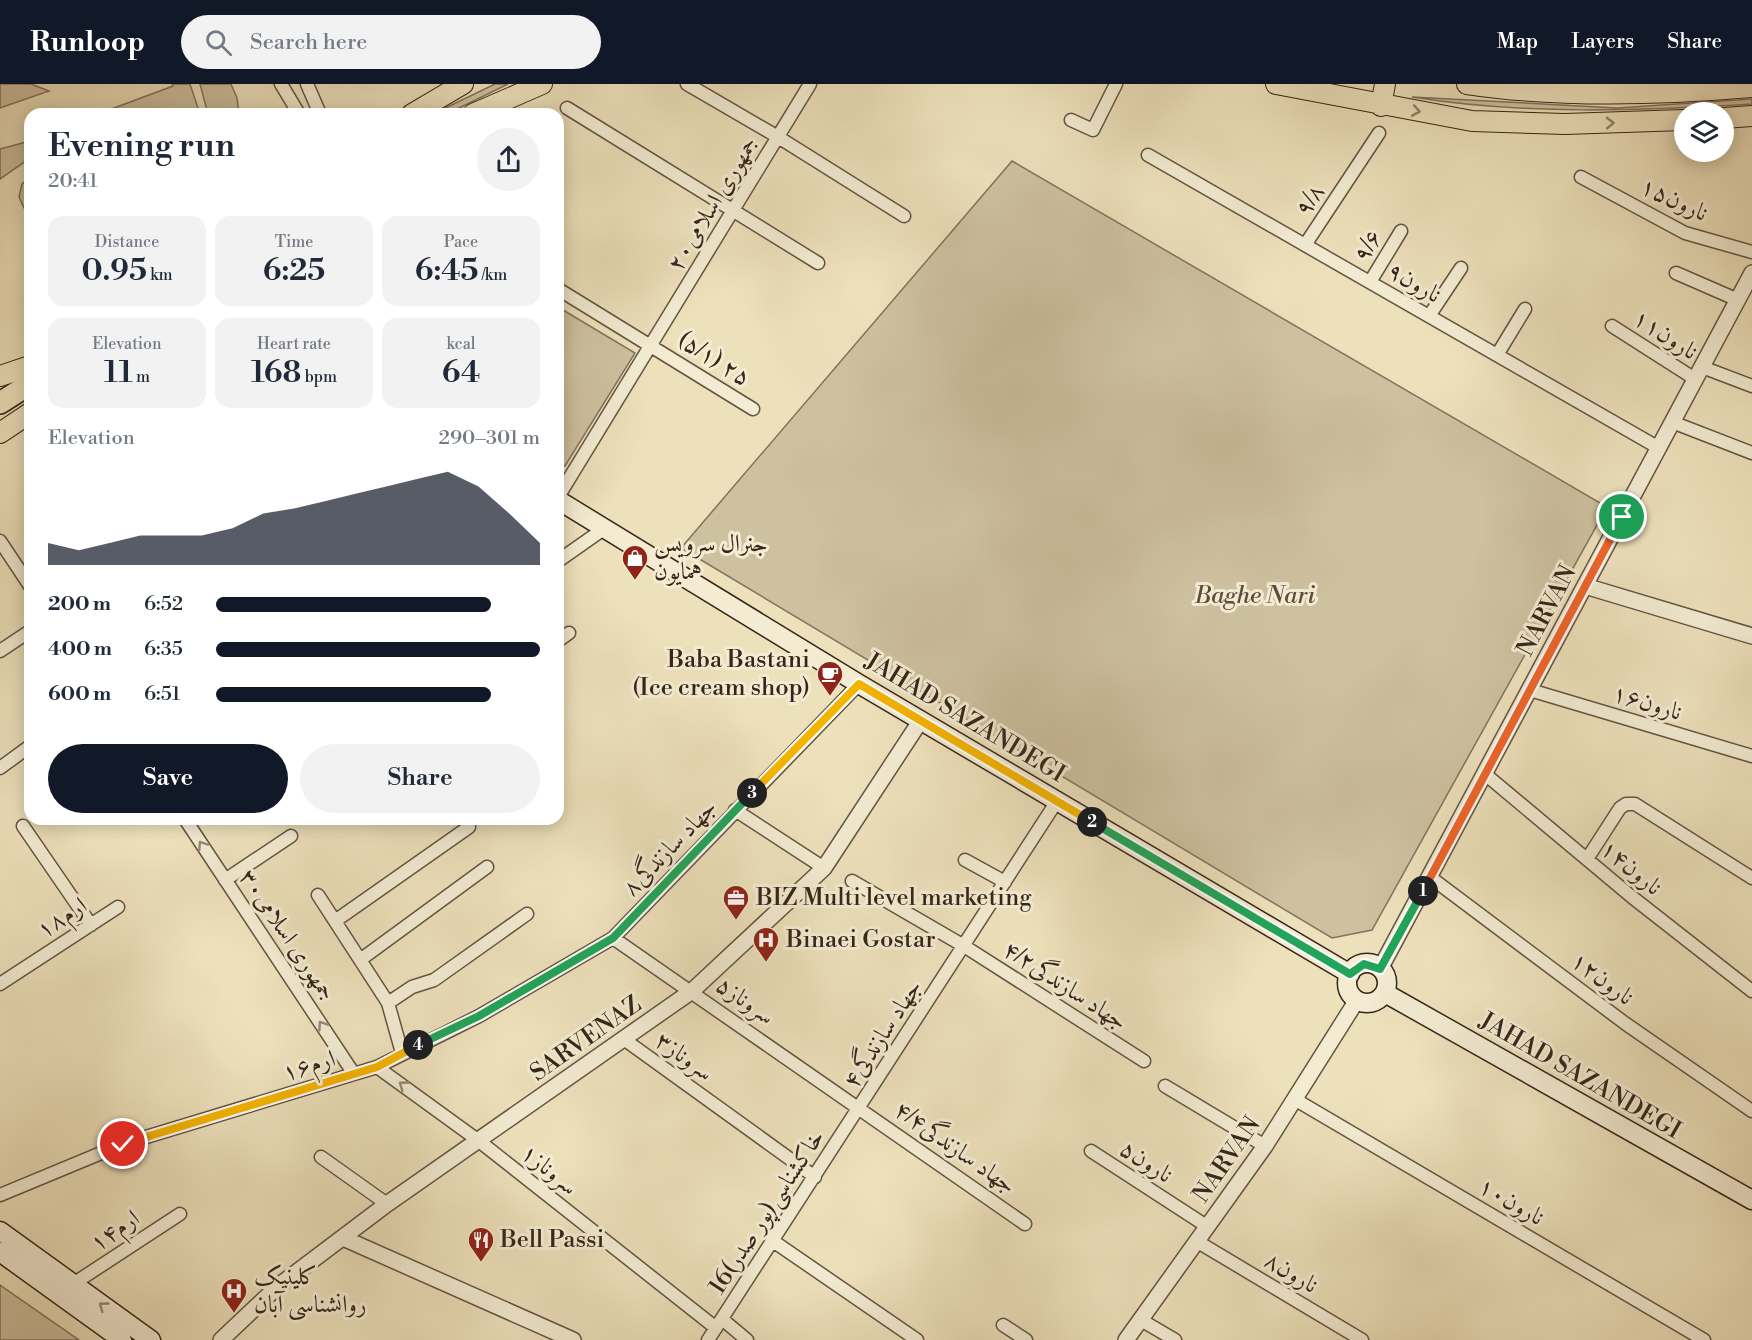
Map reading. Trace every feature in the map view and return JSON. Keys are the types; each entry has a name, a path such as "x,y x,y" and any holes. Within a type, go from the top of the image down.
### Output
{"highway":[{"path":"0,403 24,388"}],"main road":[{"path":"422,108 463,84"},
{"path":"487,108 542,84"},
{"path":"1276,84 1381,106 1472,121 1565,123 1674,120"},
{"path":"1381,106 1385,84"},
{"path":"1467,84 1574,94 1752,87"},
{"path":"1734,118 1750,118"},
{"path":"0,376 24,368"},
{"path":"0,433 24,417"},
{"name":"JAHAD SAZANDEGI","path":"564,502 859,684 1350,974"},
{"path":"1364,964 1380,969 1387,980 1385,993 1376,1001 1357,1000 1347,986 1350,974 1364,964"},
{"name":"JAHAD SAZANDEGI","path":"1385,993 1752,1200"},
{"path":"0,1231 151,1340"},
{"path":"0,1252 122,1340"}],"street":[{"path":"281,84 295,108"},
{"path":"307,84 317,108"},
{"path":"687,84 778,137 904,216"},
{"name":"جمهوری اسلامی۲۰","path":"564,488 810,84"},
{"path":"1071,120 1088,129 1096,128 1116,84"},
{"path":"567,108 735,209 818,263"},
{"name":"۹/۸","path":"1305,245 1379,133"},
{"name":"نارون۹","path":"1148,155 1659,448"},
{"name":"نارون۱۵","path":"1581,177 1685,233 1752,252"},
{"name":"۹/۶","path":"1370,282 1401,231"},
{"path":"1429,316 1461,268"},
{"path":"1676,273 1738,300"},
{"name":"NARVAN","path":"1380,969 1672,422 1750,282"},
{"name":"(۵/۱) ۲۵","path":"564,294 652,345 753,409"},
{"path":"1497,355 1525,309"},
{"name":"نارون۱۱","path":"1612,326 1699,373 1752,386"},
{"path":"1672,422 1752,453"},
{"path":"564,557 605,528"},
{"path":"0,542 24,577"},
{"path":"1585,586 1752,636"},
{"path":"564,637 569,633"},
{"path":"0,651 24,635"},
{"name":"جهاد سازندگی۸","path":"613,938 859,684"},
{"name":"نارون۱۶","path":"1530,690 1752,756"},
{"name":"SARVENAZ","path":"221,1340 277,1287 387,1204 625,1040 692,990 824,868 921,720"},
{"path":"0,768 24,750"},
{"name":"نارون۱۴","path":"1485,774 1752,991"},
{"name":"جهاد سازندگی۴","path":"861,1108 1057,801"},
{"path":"1587,859 1620,808 1626,804 1635,804 1752,878"},
{"path":"735,810 824,868"},
{"name":"جمهوری اسلامی۳۰","path":"189,825 354,1074"},
{"path":"23,826 91,925"},
{"path":"335,921 469,827"},
{"path":"225,880 291,836"},
{"path":"964,860 1005,882"},
{"path":"360,960 488,867"},
{"name":"نارون۱۲","path":"1430,877 1626,1024 1752,1111"},
{"name":"۴/۲جهاد سازندگی","path":"852,881 964,946 1144,1061"},
{"path":"318,896 388,1003 402,1053"},
{"name":"ارم۱۸","path":"0,984 118,907"},
{"path":"388,1003 412,987 434,980 527,914"},
{"name":"سروناز۵","path":"613,938 861,1108"},
{"name":"ارم۱۶","path":"0,1195 123,1144 377,1067 479,1016 613,938"},
{"name":"NARVAN","path":"1126,1340 1265,1146 1357,1000"},
{"name":"سروناز۳","path":"625,1040 815,1177"},
{"name":"سروناز۱","path":"377,1067 479,1141 592,1232 719,1324 747,1340"},
{"path":"1165,1086 1265,1146"},
{"name":"نارون۱۰","path":"1296,1100 1704,1340"},
{"name":"16خاکشناسی(پور صدر)","path":"708,1340 861,1108"},
{"name":"۴/۴جهاد سازندگی","path":"861,1108 1025,1224"},
{"name":"نارون۵","path":"1091,1151 1208,1227"},
{"path":"321,1157 387,1204"},
{"name":"ارم۱۴","path":"73,1284 180,1214"},
{"path":"343,1238 573,1340"},
{"path":"773,1241 917,1340"},
{"name":"نارون۸","path":"1198,1242 1362,1340"},
{"path":"1141,1320 1174,1340"},
{"path":"1003,1324 1026,1340"}],"green space":[{"path":"0,84 31,84 49,91 0,108"},
{"path":"172,84 190,84 198,108 114,108 173,86"},
{"path":"200,84 231,84 238,108 206,108"},
{"path":"495,84 508,84 459,108 445,108"},
{"path":"1412,97 1617,108 1674,104 1674,108 1582,110 1454,103"},
{"path":"1752,99 1752,104 1734,105 1734,102 1707,102"},
{"path":"24,143 24,162 0,179 0,149"},
{"name":"Baghe Nari","path":"1012,161 1607,507 1372,930 1332,938 681,548"},
{"path":"24,182 24,208 19,197"},
{"path":"564,311 635,353 564,465"},
{"path":"0,1285 79,1340 0,1340"}],"place":[{"name":"جنرال سرویس همایون","path":"635,581"},
{"name":"Baba Bastani (Ice cream shop)","path":"830,697"},
{"name":"BIZ Multi level marketing","path":"736,921"},
{"name":"Binaei Gostar","path":"766,963"},
{"name":"Bell Passi","path":"481,1263"},
{"name":"کلینیک روانشناسی آبان","path":"234,1314"}],"route":[{"path":"123,1144 377,1067 479,1016 613,938 859,684 1350,974 1353,969 1364,964 1376,965 1380,969 1622,517"}]}
